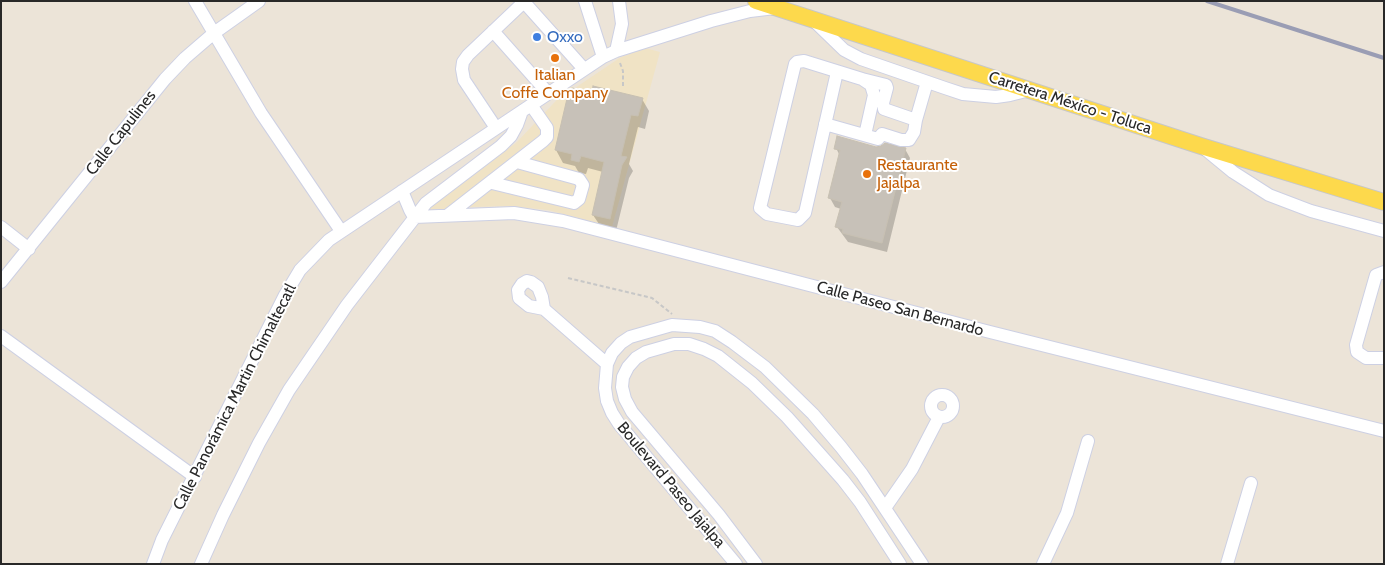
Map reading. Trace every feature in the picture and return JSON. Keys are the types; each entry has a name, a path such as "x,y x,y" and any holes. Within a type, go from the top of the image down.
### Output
{"main road":[{"name":"Carretera México - Toluca","path":"756,1 1201,146 1384,202"}],"street":[{"path":"195,1 261,113 340,231"},
{"name":"Calle Capulines","path":"1,282 150,96 185,58 214,33 259,1"},
{"path":"585,1 603,57"},
{"path":"616,51 622,24 619,1"},
{"path":"496,128 464,80 463,62 468,55 525,2 584,69"},
{"name":"Calle Panorámica Martin Chimaltecatl","path":"153,564 162,540 292,281 311,256 340,231 603,57 616,51 730,16 750,11 778,8"},
{"path":"812,20 836,43 861,60 963,94 979,96 1010,95 1030,90"},
{"path":"493,31 548,94"},
{"path":"837,72 805,213 798,220 763,212 760,204 797,62 804,62 886,85 887,88 882,103 884,109 916,120"},
{"path":"862,79 871,85 874,96 865,135"},
{"path":"825,124 878,139 882,134 909,140 913,135 927,82"},
{"path":"201,564 259,443 289,390 347,305 386,257 414,216 426,204 500,146 510,136 526,108 547,128 548,133 543,142 448,215"},
{"path":"892,137 888,122 890,118 897,115"},
{"path":"1201,146 1233,172 1269,195 1311,211 1384,231"},
{"path":"492,182 574,203 579,199 584,185 579,179 517,162"},
{"path":"402,191 414,216"},
{"name":"Calle Paseo San Bernardo","path":"414,216 514,213 563,220 996,334 1384,431"},
{"path":"1,227 29,249"},
{"path":"1384,272 1376,275 1356,345 1357,352 1366,358 1384,358"},
{"path":"544,309 607,364"},
{"name":"Boulevard Paseo Jajalpa","path":"736,564 629,437 612,413 607,401 605,388 607,364 612,353 620,343 630,337 672,325 700,326 715,331 766,367 813,414 862,474 922,564"},
{"path":"1,336 195,477"},
{"path":"756,564 719,514 632,412 624,399 622,387 628,367 636,358 646,352 674,344 689,344 718,356 752,383 787,417 843,480 860,502 900,564"},
{"path":"752,383 766,367"},
{"path":"885,508 912,469 939,417"},
{"path":"1043,564 1066,513 1088,441"},
{"path":"1227,564 1251,483"},
{"path":"704,526 719,514"}],"path":[{"path":"616,51 623,71 622,88"},
{"path":"568,278 652,298 686,324"}],"shaded area":[{"path":"645,48 660,52 612,227 548,210 509,206 468,207 421,213 471,174 516,143 569,87 575,88 621,57"}],"building":[{"path":"593,86 643,98 638,116 631,115 621,156 627,157 622,165 610,219 592,215 604,162 581,156 579,162 571,160 572,154 555,150 569,90 572,88 592,92"},
{"name":"Restaurante Jajalpa","path":"837,136 876,147 885,143 906,148 882,243 842,233 843,229 835,227 842,202 828,198 840,150 834,149"}],"railway":[{"path":"1207,1 1384,58"}],"place":[{"name":"Oxxo","path":"537,37"},
{"name":"Italian Coffe Company","path":"555,58"},
{"name":"Restaurante Jajalpa","path":"867,174"}]}
